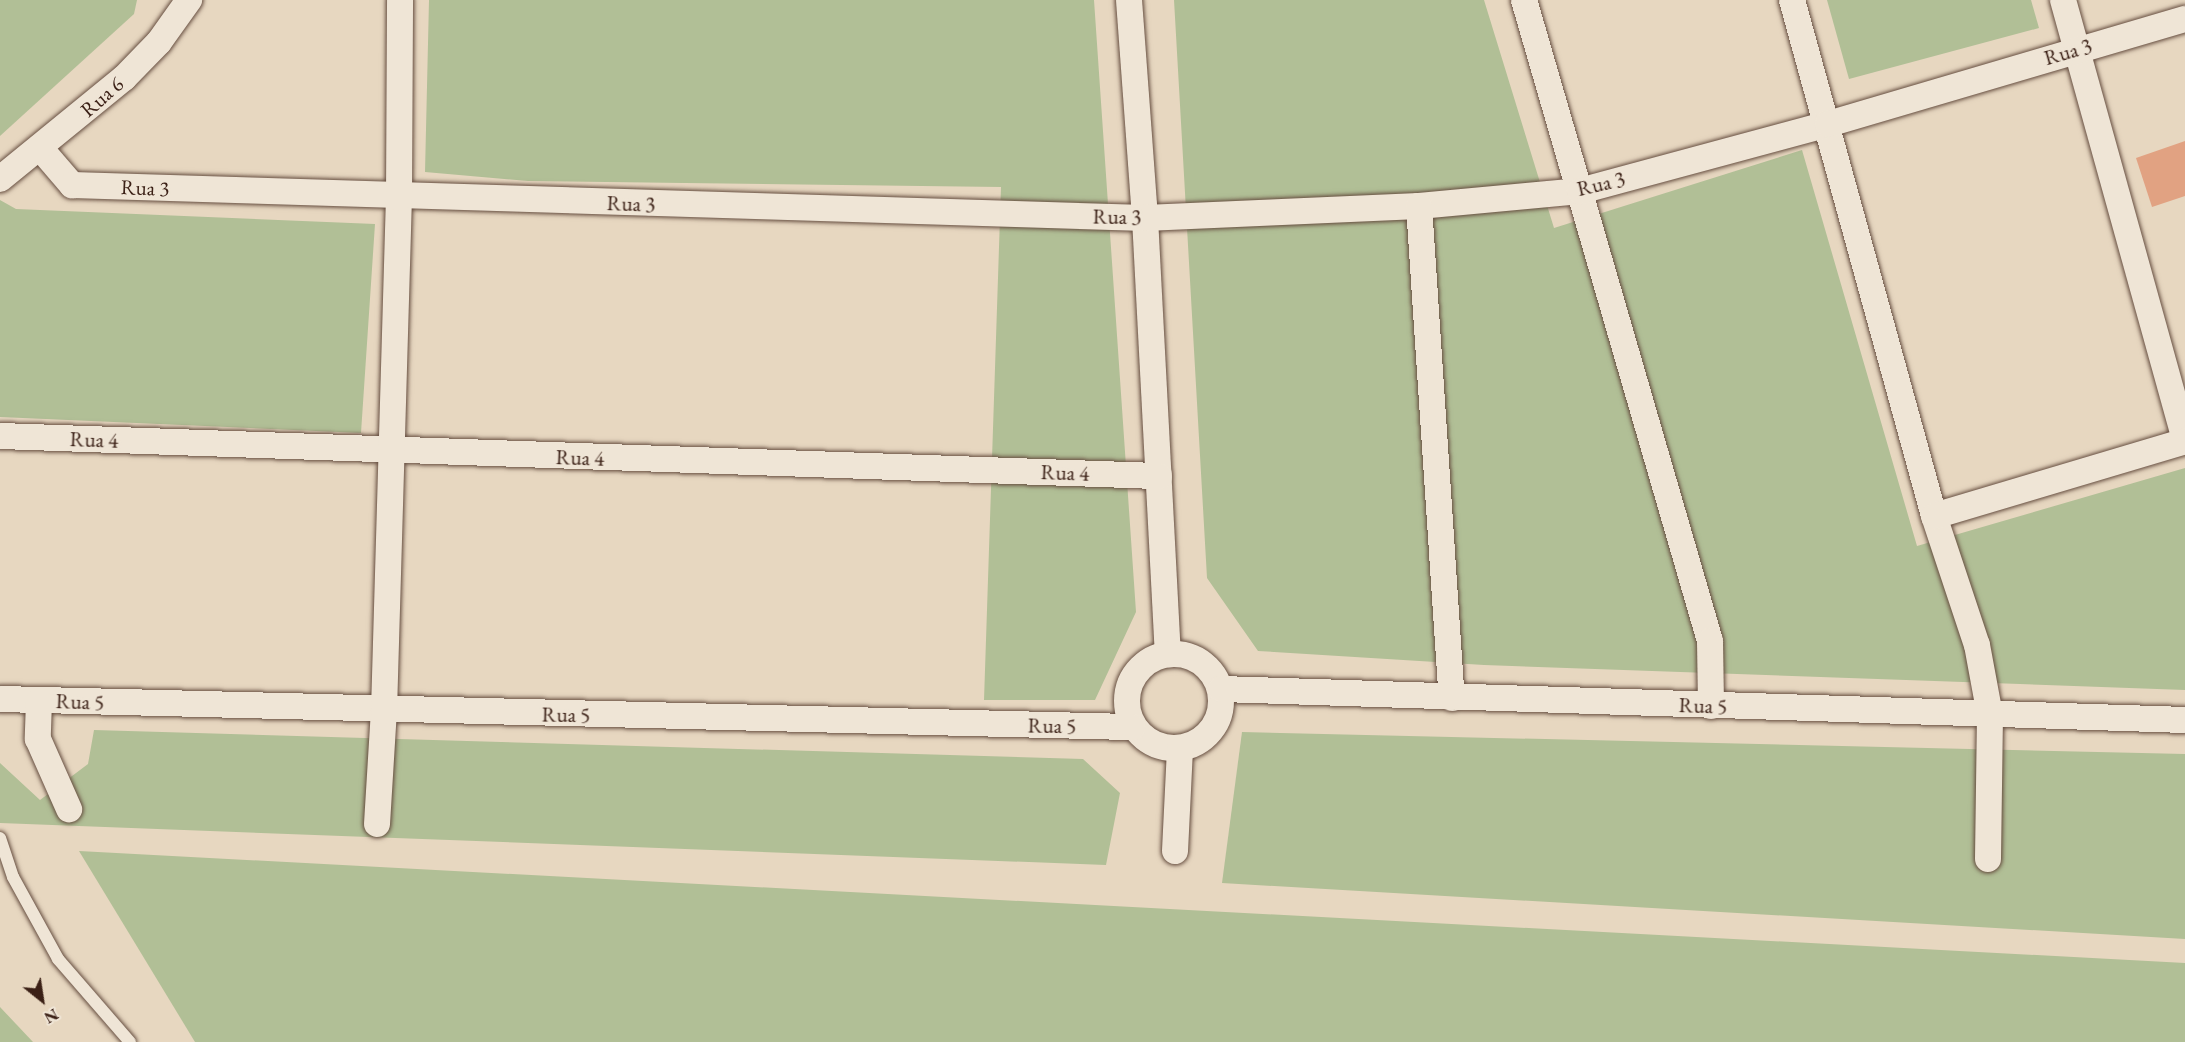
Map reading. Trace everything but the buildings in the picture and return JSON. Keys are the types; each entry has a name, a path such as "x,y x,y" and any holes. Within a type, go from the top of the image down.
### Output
{"street":[{"name":"Rua 6","path":"0,179 40,149 124,78 159,42 189,0"},
{"path":"377,824 384,711 399,198 400,0"},
{"path":"1129,0 1145,218 1168,654"},
{"path":"1524,0 1710,641 1711,706"},
{"path":"1792,0 1828,124 1934,516 1977,645 1990,715 1988,859"},
{"path":"1934,516 2185,441 2063,0"},
{"name":"Rua 3","path":"40,149 72,185 399,198 1145,218 1419,206 1580,191 1828,124 2185,19"},
{"path":"1419,206 1452,698"},
{"name":"Rua 4","path":"0,436 391,452 1159,476"},
{"path":"1168,654 1181,654 1206,666 1221,689 1219,715 1205,737 1180,748 1154,744 1133,727 1126,701 1134,676 1155,658 1168,654"},
{"name":"Rua 5","path":"1221,689 2185,720"},
{"name":"Rua 5","path":"0,699 384,711 1133,727"},
{"path":"39,701 38,740 69,809"},
{"path":"1175,851 1180,748"}],"lane":[{"path":"0,838 13,877 58,959 130,1042"}],"green space":[{"path":"0,0 137,0 134,14 0,136"},
{"path":"429,0 1094,0 1136,612 1095,700 984,700 1001,187 528,181 425,172"},
{"path":"1174,0 1484,0 1554,228 1802,150 1917,546 2185,468 2185,690 1484,665 1258,651 1207,578"},
{"path":"1827,0 2031,0 2039,28 1849,79"},
{"path":"0,200 16,209 375,224 361,433 0,417"},
{"path":"94,730 1083,759 1120,793 1106,865 0,823 0,763 40,800 88,764"},
{"path":"1242,732 2185,754 2185,939 1222,883"},
{"path":"79,851 2185,963 2185,1042 195,1042"},
{"path":"0,1007 33,1042 0,1042"}]}
